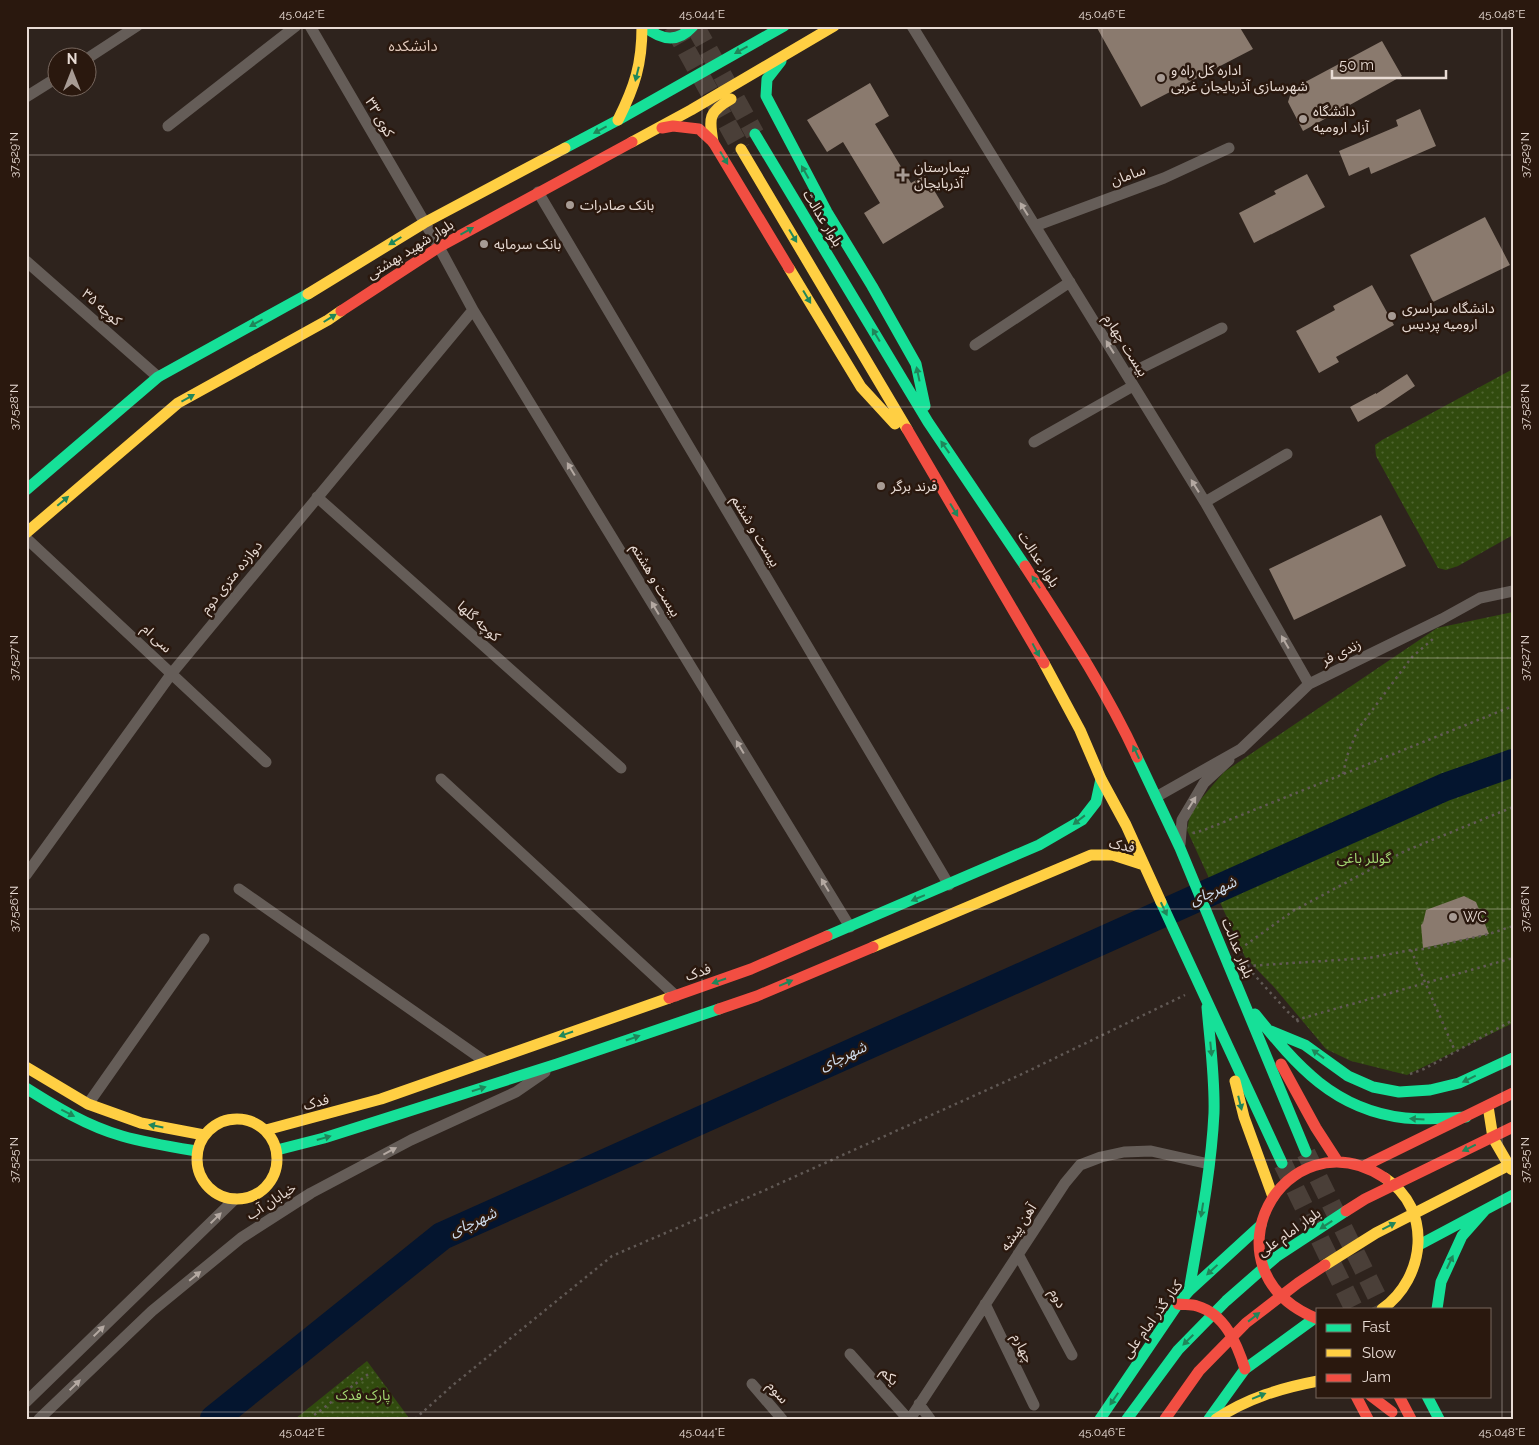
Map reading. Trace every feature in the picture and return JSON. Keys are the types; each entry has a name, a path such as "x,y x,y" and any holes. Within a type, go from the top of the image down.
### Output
{"main road":[{"path":"643,26 651,33 670,40 684,35 693,26"},
{"path":"618,120 632,91 637,75 643,26"},
{"name":"بلوار شهید بهشتی","path":"26,490 158,377 321,287 424,223 618,120 784,26"},
{"name":"بلوار شهید بهشتی","path":"26,533 178,403 328,320 439,247 691,110 834,26"},
{"path":"795,50 772,71 762,93 827,212 916,364 928,422"},
{"path":"740,94 715,108 710,116 714,142 860,387 921,453"},
{"path":"654,129 673,126 699,129 714,142"},
{"name":"بلوار عدالت","path":"755,134 928,422 996,521 1062,624 1120,720 1180,848 1253,1024"},
{"path":"741,149 1033,644 1080,730 1101,779 1126,825 1282,1163"},
{"name":"فدک","path":"277,1150 324,1138 557,1064 758,996 949,884 1039,845 1082,820 1096,802 1101,779"},
{"name":"فدک","path":"266,1130 381,1099 751,970 856,939 1091,855 1112,855 1144,865"},
{"path":"1240,995 1293,1058 1327,1089 1370,1110 1398,1118 1466,1117"},
{"path":"1189,1291 1209,1164 1214,1085 1206,1000"},
{"path":"1253,1024 1279,1062 1316,1128 1338,1162"},
{"path":"1253,1024 1306,1152"},
{"path":"1267,1029 1306,1045 1348,1076 1373,1087 1399,1092 1430,1090 1459,1083 1513,1058"},
{"path":"1224,1039 1244,1117 1273,1197"},
{"path":"26,1067 88,1104 141,1122 204,1135"},
{"path":"26,1088 97,1128 142,1142 197,1151"},
{"path":"1364,1166 1407,1143 1466,1117 1513,1093"},
{"path":"1488,1106 1493,1138 1513,1170"},
{"path":"241,1118 254,1122 266,1130 273,1139 277,1150 277,1165 272,1179 263,1190 250,1197 235,1199 221,1196 210,1189 201,1178 197,1165 197,1151 204,1135 214,1125 227,1120 241,1118"},
{"name":"بلوار امام علی","path":"1127,1419 1178,1350 1226,1301 1276,1257 1365,1199 1513,1127"},
{"path":"1256,1151 1268,1163 1280,1170 1290,1170 1314,1157 1319,1140 1316,1128"},
{"path":"1316,1318 1294,1308 1276,1292 1264,1272 1259,1248 1261,1225 1265,1210 1273,1197 1288,1180 1308,1168 1323,1164 1338,1162 1364,1166 1386,1178 1405,1196 1416,1220 1419,1245 1416,1264 1408,1282 1396,1297 1383,1308"},
{"path":"1165,1419 1199,1370 1246,1323 1298,1283 1376,1233 1513,1163"},
{"path":"1419,1245 1513,1195"},
{"path":"1437,1308 1441,1282 1462,1236 1485,1210"},
{"name":"کنار گذر امام علی","path":"1100,1419 1178,1304 1189,1291 1261,1225"},
{"path":"1396,1297 1401,1308"},
{"path":"1178,1304 1197,1306 1210,1312 1225,1326 1238,1347 1245,1369"},
{"path":"1209,1419 1245,1369 1316,1319"},
{"path":"1216,1419 1243,1403 1266,1393 1316,1381"},
{"path":"1357,1398 1368,1419"},
{"path":"1373,1398 1394,1415"},
{"path":"1384,1398 1394,1415"},
{"path":"1399,1398 1411,1419"},
{"path":"1428,1398 1439,1419"},
{"path":"1441,1398 1451,1419"}],"street":[{"path":"98,51 137,26"},
{"path":"168,126 296,26"},
{"name":"کوی ۳۳","path":"310,26 439,247"},
{"name":"بیست چهارم","path":"912,26 1205,502 1309,684"},
{"path":"26,97 48,83"},
{"name":"سامان","path":"1035,226 1164,178 1229,148"},
{"name":"بیست و ششم","path":"538,192 949,884"},
{"name":"بیست و هشتم","path":"439,247 473,310 856,939"},
{"name":"کوچه ۳۵","path":"26,261 158,377"},
{"path":"976,345 1070,282"},
{"name":"دوازده متری دوم","path":"26,875 172,673 473,310"},
{"path":"1127,375 1222,328"},
{"path":"1034,442 1133,386"},
{"path":"1205,502 1287,454"},
{"name":"کوچه گلها","path":"317,497 621,768"},
{"name":"سی ام","path":"26,538 266,762"},
{"name":"زندی فر","path":"1156,797 1241,749 1309,684 1442,619 1480,598 1513,591"},
{"path":"1180,848 1182,820 1204,783 1241,749"},
{"path":"441,780 676,996"},
{"path":"238,888 486,1062"},
{"path":"88,1104 204,939"},
{"name":"خیابان آب","path":"39,1419 152,1311 241,1238 311,1193 411,1140 516,1092 557,1064"},
{"name":"آهن پیشه","path":"909,1419 1065,1183 1080,1166 1100,1157 1124,1152 1151,1151 1209,1164"},
{"name":"خیابان آب","path":"26,1402 235,1199"},
{"name":"دوم","path":"1018,1254 1072,1356"},
{"name":"چهارم","path":"985,1304 1034,1405"},
{"name":"یکم","path":"850,1354 909,1419"},
{"name":"سوم","path":"752,1384 782,1419"},
{"path":"919,1404 930,1419"}],"path":[{"path":"1343,774 1347,756 1358,730 1412,657 1435,637"},
{"path":"1182,820 1194,833 1513,706"},
{"path":"1238,951 1293,911 1405,851 1513,807"},
{"path":"1304,1026 1296,1020 1247,966 1368,958 1467,940 1513,926"},
{"path":"1411,950 1427,982 1455,1051"},
{"path":"1296,1020 1513,958"},
{"path":"415,1419 453,1385 612,1256 763,1191 1020,1075 1200,988"},
{"path":"1407,1075 1424,1069 1513,1020"},
{"path":"310,1419 371,1372"}],"green space":[{"path":"1513,369 1513,535 1458,566 1446,570 1438,568 1376,456 1375,445"},
{"name":"گوللر باغی","path":"1513,612 1513,1023 1407,1075 1351,1061 1326,1049 1274,987 1245,957 1187,830 1190,814 1224,772 1437,628"},
{"name":"پارک فدک","path":"367,1361 408,1419 295,1419"}],"building":[{"name":"اداره کل راه و شهرسازی آذربایجان غربی","path":"1096,26 1239,26 1253,49 1141,107"},
{"path":"1382,41 1402,76 1303,131 1288,102 1292,89"},
{"name":"بیمارستان آذربایجان","path":"870,83 889,116 875,124 911,183 925,175 944,207 883,244 864,213 880,203 843,142 827,152 807,120"},
{"path":"1420,109 1436,146 1371,174 1369,167 1349,176 1339,151 1398,126 1396,120"},
{"path":"1307,174 1325,207 1254,243 1239,213 1276,194 1274,191"},
{"path":"1485,217 1510,265 1433,302 1410,255"},
{"path":"1372,285 1394,325 1336,357 1339,362 1319,373 1296,331 1335,310 1333,306"},
{"path":"1407,374 1415,386 1358,422 1350,407 1376,394"},
{"path":"1381,515 1406,566 1294,620 1269,569"},
{"name":"WC","path":"1464,896 1476,902 1489,934 1423,948 1421,925 1426,910"}],"waterway":[{"name":"شهرچای","path":"214,1419 442,1236 1445,787 1513,763"}],"tunnel":[{"path":"673,26 741,149"},
{"path":"695,26 755,134"},
{"path":"1306,1153 1383,1308"},
{"path":"1283,1164 1354,1308"}],"traffic: fast":[{"path":"644,26 650,31 669,38 681,36 693,26"},
{"path":"565,148 784,26"},
{"path":"781,61 767,79 766,96 827,212 916,364 925,406"},
{"path":"755,134 928,422 1025,566"},
{"path":"26,490 158,377 308,294"},
{"path":"1137,757 1180,848 1306,1152"},
{"path":"827,936 1039,845 1082,820 1096,802 1101,779"},
{"path":"1161,902 1282,1163"},
{"path":"1189,1291 1201,1225 1214,1113 1213,1074 1207,1007"},
{"path":"277,1150 324,1138 557,1064 719,1009"},
{"path":"1255,1014 1302,1068 1337,1095 1358,1106 1405,1118 1466,1117"},
{"path":"1271,1031 1305,1045 1348,1076 1373,1087 1399,1092 1430,1090 1459,1083 1513,1058"},
{"path":"26,1088 72,1115 109,1132 140,1141 197,1151"},
{"path":"1419,1245 1513,1195"},
{"path":"1437,1308 1441,1282 1462,1236 1485,1210"},
{"path":"1127,1419 1178,1350 1226,1301 1276,1257 1346,1211"},
{"path":"1100,1419 1178,1304 1189,1291 1261,1225"},
{"path":"1209,1419 1245,1369 1315,1318"},
{"path":"1428,1398 1439,1419"}],"traffic: slow":[{"path":"618,120 629,96 639,63 642,26"},
{"path":"632,142 691,110 834,26"},
{"path":"713,142 712,116 718,108 731,99"},
{"path":"308,294 424,223 565,148"},
{"path":"741,149 907,429"},
{"path":"789,268 861,387 895,424"},
{"path":"26,533 178,403 341,311"},
{"path":"1044,663 1080,730 1101,779 1126,825 1161,902"},
{"path":"873,947 1091,855 1113,855 1144,865"},
{"path":"266,1130 381,1099 669,998"},
{"path":"26,1067 88,1104 141,1123 204,1135"},
{"path":"1235,1081 1244,1117 1273,1197"},
{"path":"1488,1106 1493,1138 1513,1170"},
{"path":"237,1119 252,1122 265,1131 274,1144 277,1159 274,1174 265,1187 252,1196 237,1199 222,1196 209,1187 200,1174 197,1159 200,1144 209,1131 222,1122 237,1119"},
{"path":"1325,1265 1376,1233 1513,1163"},
{"path":"1383,1308 1397,1296 1408,1280 1415,1262 1418,1244 1417,1225 1411,1207 1400,1191 1385,1178"},
{"path":"1216,1419 1240,1405 1265,1395 1316,1381"}],"traffic: jam":[{"path":"662,128 673,126 699,129 713,142 789,268"},
{"path":"341,311 439,247 632,142"},
{"path":"907,429 1044,663"},
{"path":"1025,566 1098,683 1137,757"},
{"path":"669,998 751,969 827,936"},
{"path":"719,1009 757,996 873,947"},
{"path":"1281,1064 1316,1128 1338,1162"},
{"path":"1364,1166 1513,1093"},
{"path":"1346,1211 1365,1199 1513,1127"},
{"path":"1316,1318 1282,1296 1263,1267 1259,1236 1268,1206 1288,1181 1315,1165 1348,1163 1385,1178"},
{"path":"1165,1419 1199,1371 1246,1323 1325,1265"},
{"path":"1178,1304 1197,1306 1215,1316 1234,1340 1245,1369"},
{"path":"1357,1398 1368,1419"},
{"path":"1374,1398 1392,1412"},
{"path":"1400,1398 1411,1419"}],"place":[{"name":"اداره کل راه و شهرسازی آذربایجان غربی","path":"1161,78"},
{"name":"دانشگاه آزاد ارومیه","path":"1303,119"},
{"name":"بیمارستان آذربایجان","path":"903,175"},
{"name":"بانک صادرات","path":"570,205"},
{"name":"بانک سرمایه","path":"484,244"},
{"name":"دانشگاه سراسری ارومیه پردیس","path":"1392,316"},
{"name":"فرند برگر","path":"881,486"},
{"name":"WC","path":"1453,917"}],"district":[{"name":"دانشکده","path":"413,46"}]}
